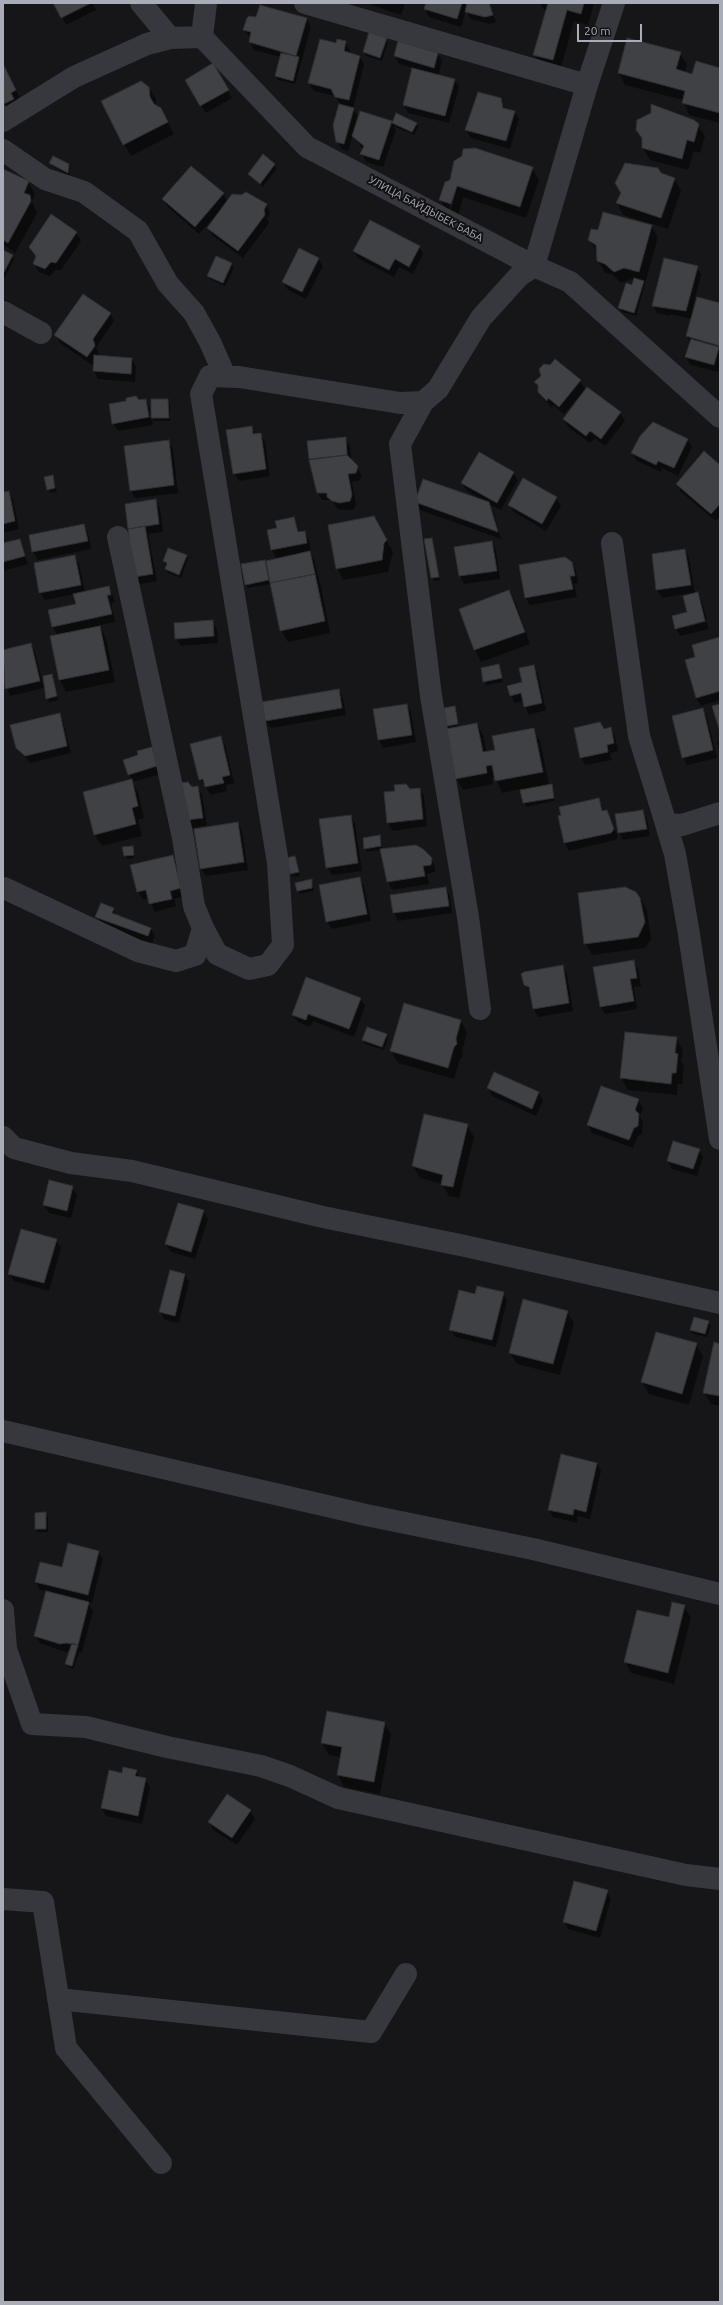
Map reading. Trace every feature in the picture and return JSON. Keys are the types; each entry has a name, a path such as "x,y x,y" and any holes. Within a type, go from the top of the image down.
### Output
{"street":[{"path":"141,3 170,38"},
{"path":"3,121 74,77 147,44 170,38 202,37 206,3"},
{"path":"306,3 587,84"},
{"path":"480,1009 467,910 431,696 400,444 423,402 438,389 482,318 519,276 534,266 587,84 614,3"},
{"name":"УЛИЦА БАЙДЫБЕК БАБА","path":"202,37 307,147 534,266 570,282 720,417"},
{"path":"3,150 45,179 84,192 138,231 168,284 194,313 225,376"},
{"path":"3,312 41,333"},
{"path":"118,537 181,830 194,906 203,928 217,954 249,969 268,965 283,945 278,863 201,394 210,376 225,376 400,403 423,402"},
{"path":"612,543 639,736 675,854 688,928 720,1139"},
{"path":"666,824 682,825 720,813"},
{"path":"3,886 138,951 176,961 195,955 203,928"},
{"path":"3,1137 14,1148 70,1163 132,1171 322,1217 465,1246 720,1303"},
{"path":"3,1431 366,1515 533,1549 720,1594"},
{"path":"3,1610 5,1648 32,1724 86,1727 166,1747 262,1766 290,1776 338,1798 686,1875 720,1879"},
{"path":"3,1899 43,1902 66,2048 161,2163"},
{"path":"58,1999 370,2032 406,1974"}],"building":[{"path":"53,3 91,3 61,18"},
{"path":"426,3 462,3 457,19 424,9"},
{"path":"467,3 489,3 493,15 485,17 465,12"},
{"path":"548,3 584,3 581,14 567,10 553,60 533,55"},
{"path":"260,5 307,18 296,56 249,42 251,32 243,30 249,16 256,17"},
{"path":"369,32 387,38 380,58 363,52"},
{"path":"627,38 681,52 676,69 692,74 696,61 720,68 720,113 682,103 685,91 618,73"},
{"path":"320,39 336,43 337,39 346,41 344,51 360,56 349,100 335,97 331,89 308,83"},
{"path":"398,41 438,53 434,68 394,56"},
{"path":"281,53 299,57 293,81 275,76"},
{"path":"213,63 229,90 200,106 185,80"},
{"path":"3,64 16,90 11,93 14,99 4,104 6,108 3,109"},
{"path":"412,68 455,79 445,116 403,105"},
{"path":"141,81 149,87 150,97 154,104 161,108 168,122 123,145 101,101"},
{"path":"478,92 501,98 503,108 515,111 506,141 465,130"},
{"path":"339,104 354,108 344,144 336,142 333,125"},
{"path":"651,104 694,120 699,124 694,142 687,140 682,159 642,148 642,138 636,130 637,120 651,113"},
{"path":"360,111 392,121 379,160 360,154 364,146 352,136"},
{"path":"396,113 417,123 412,132 392,123"},
{"path":"475,148 533,167 520,207 457,186 451,204 439,200 445,182 450,180 454,161 462,156 463,149"},
{"path":"263,154 275,164 260,184 248,174"},
{"path":"53,156 69,164 68,173 49,163"},
{"path":"625,163 658,168 661,173 675,178 661,218 616,203 621,193 615,183"},
{"path":"191,166 224,193 195,227 162,199"},
{"path":"3,169 29,181 24,193 30,195 31,201 8,243 3,240"},
{"path":"246,192 267,204 264,210 265,215 238,251 207,228 232,194 241,195"},
{"path":"603,212 652,225 639,272 624,268 614,272 605,264 597,261 596,245 588,240 591,229 598,230"},
{"path":"51,214 77,232 56,263 51,262 45,269 33,264 36,256 29,247"},
{"path":"370,220 420,246 409,267 395,259 389,270 353,251"},
{"path":"299,248 319,258 302,292 282,282"},
{"path":"3,250 13,255 3,274"},
{"path":"216,256 232,263 223,283 207,276"},
{"path":"664,258 698,266 686,311 652,306"},
{"path":"634,278 644,281 634,313 618,308 626,283 632,285"},
{"path":"83,294 111,313 93,339 95,346 87,357 54,335"},
{"path":"697,297 720,303 720,346 686,336"},
{"path":"691,339 719,347 714,365 685,357"},
{"path":"94,355 132,358 131,374 93,371"},
{"path":"555,359 581,380 559,407 548,398 547,401 538,392 538,385 534,382 541,376 539,369 544,364 550,365"},
{"path":"587,387 621,412 601,439 590,431 586,436 563,419"},
{"path":"136,396 139,400 146,399 149,417 112,424 109,404 126,401 126,398"},
{"path":"151,399 168,399 169,418 151,418"},
{"path":"653,422 688,439 674,468 658,461 656,465 631,453 640,436"},
{"path":"252,426 253,434 261,433 266,469 233,474 226,430"},
{"path":"346,437 347,455 309,459 307,441"},
{"path":"169,440 174,485 130,491 124,446"},
{"path":"704,451 720,465 720,504 711,514 676,484"},
{"path":"479,452 514,472 497,503 461,483"},
{"path":"347,455 358,466 356,473 348,474 352,495 350,501 340,503 332,501 327,497 327,493 317,493 309,460"},
{"path":"53,475 55,488 47,490 44,477"},
{"path":"523,478 557,497 542,524 508,505"},
{"path":"423,479 489,502 498,532 415,502"},
{"path":"9,491 15,521 3,524 3,492"},
{"path":"156,499 159,524 128,529 125,504"},
{"path":"374,516 387,540 384,543 382,560 336,569 328,525"},
{"path":"294,517 298,532 305,531 307,543 271,550 267,530 277,528 275,521"},
{"path":"84,524 88,541 32,552 29,535"},
{"path":"145,526 153,574 134,577 128,529"},
{"path":"432,538 439,577 431,578 424,539"},
{"path":"20,539 25,556 3,562 3,543"},
{"path":"492,541 497,571 459,576 454,547"},
{"path":"168,548 187,555 179,575 165,569 167,563 163,561"},
{"path":"685,549 691,585 656,590 652,554"},
{"path":"310,551 315,574 270,583 266,561"},
{"path":"75,555 81,585 39,593 34,563"},
{"path":"565,557 572,562 575,576 570,576 573,589 525,598 519,565"},
{"path":"265,560 269,580 245,585 241,564"},
{"path":"315,574 325,621 280,631 270,583"},
{"path":"109,586 111,595 107,595 112,614 52,627 48,610 76,604 73,594"},
{"path":"509,590 525,632 474,650 459,609"},
{"path":"698,592 705,621 675,629 672,616 687,612 683,596"},
{"path":"213,620 214,636 175,639 174,623"},
{"path":"100,626 109,670 59,680 50,636"},
{"path":"720,637 720,691 696,698 685,660 695,657 692,645"},
{"path":"31,643 40,681 5,689 3,650"},
{"path":"499,664 502,678 483,682 481,668"},
{"path":"534,665 542,703 524,707 521,693 510,696 507,686 522,682 519,668"},
{"path":"52,674 57,696 46,699 43,676"},
{"path":"339,689 342,708 265,721 262,702"},
{"path":"407,704 412,735 378,740 373,709"},
{"path":"720,704 720,732 712,706"},
{"path":"455,706 458,724 447,726 444,708"},
{"path":"703,708 713,750 682,758 672,716"},
{"path":"60,713 67,746 25,756 16,748 10,725"},
{"path":"600,722 604,729 611,727 614,743 607,745 608,752 580,758 574,728"},
{"path":"477,723 483,752 495,750 492,736 534,728 543,772 495,781 492,765 486,766 487,773 455,779 446,729"},
{"path":"221,736 230,775 222,777 224,783 205,787 203,779 199,780 190,744"},
{"path":"152,747 157,766 128,775 123,760 138,755 137,751"},
{"path":"132,779 138,806 132,808 136,824 94,835 83,792"},
{"path":"188,782 192,787 198,786 203,818 186,820 180,783"},
{"path":"406,784 410,789 420,788 423,819 387,823 384,792 395,791 394,785"},
{"path":"552,784 554,798 523,803 520,790"},
{"path":"599,798 602,811 607,810 614,829 611,833 564,843 558,816 561,815 559,807"},
{"path":"643,810 647,829 618,833 615,814"},
{"path":"351,815 358,863 326,868 319,819"},
{"path":"238,822 244,862 200,869 194,829"},
{"path":"380,835 381,846 364,849 363,838"},
{"path":"416,845 423,849 432,858 431,865 423,866 425,876 387,882 380,849"},
{"path":"133,846 134,855 124,856 122,847"},
{"path":"173,855 181,888 170,891 172,899 149,904 146,890 137,892 130,865"},
{"path":"295,856 299,872 290,874 286,858"},
{"path":"360,877 367,914 326,922 319,885"},
{"path":"312,879 312,888 297,891 295,883"},
{"path":"446,887 449,906 393,913 390,895"},
{"path":"625,887 636,892 640,898 645,922 638,937 584,944 578,893"},
{"path":"101,903 114,908 112,913 151,928 148,936 95,917"},
{"path":"634,960 637,978 630,979 634,1001 600,1007 593,967"},
{"path":"563,965 569,1003 533,1009 529,987 524,985 521,974 524,972"},
{"path":"306,977 361,998 349,1029 308,1014 306,1020 292,1015"},
{"path":"404,1003 461,1020 456,1039 457,1044 454,1047 448,1068 390,1051"},
{"path":"367,1027 387,1034 382,1047 362,1040"},
{"path":"625,1032 677,1037 675,1053 678,1054 676,1073 672,1073 671,1084 620,1078"},
{"path":"494,1072 539,1092 532,1109 487,1088"},
{"path":"601,1086 639,1099 635,1110 639,1114 638,1126 634,1128 629,1140 587,1125"},
{"path":"424,1114 468,1124 453,1187 441,1185 443,1175 412,1166"},
{"path":"673,1141 700,1149 693,1169 667,1161"},
{"path":"49,1180 73,1186 67,1211 43,1205"},
{"path":"178,1203 204,1210 191,1252 165,1244"},
{"path":"21,1229 57,1239 44,1283 8,1274"},
{"path":"170,1270 185,1274 175,1316 159,1312"},
{"path":"477,1286 504,1292 492,1340 449,1330 459,1290 475,1294"},
{"path":"523,1299 568,1311 553,1364 509,1353"},
{"path":"694,1317 709,1321 705,1334 690,1330"},
{"path":"656,1332 697,1343 682,1394 641,1382"},
{"path":"714,1342 720,1344 720,1396 703,1393"},
{"path":"561,1454 597,1463 586,1512 574,1509 573,1515 548,1510"},
{"path":"46,1512 46,1529 35,1529 35,1513"},
{"path":"68,1543 99,1551 88,1595 35,1582 40,1562 62,1567"},
{"path":"46,1591 89,1602 78,1645 66,1643 60,1644 34,1636"},
{"path":"672,1602 685,1605 668,1673 624,1662 637,1610 669,1617"},
{"path":"72,1643 78,1645 72,1666 65,1664"},
{"path":"327,1711 385,1722 374,1782 337,1775 342,1747 321,1743"},
{"path":"123,1767 137,1770 135,1776 146,1778 138,1816 101,1808 109,1770 122,1773"},
{"path":"227,1794 251,1810 232,1838 208,1822"},
{"path":"574,1881 608,1890 596,1931 563,1922"}]}
